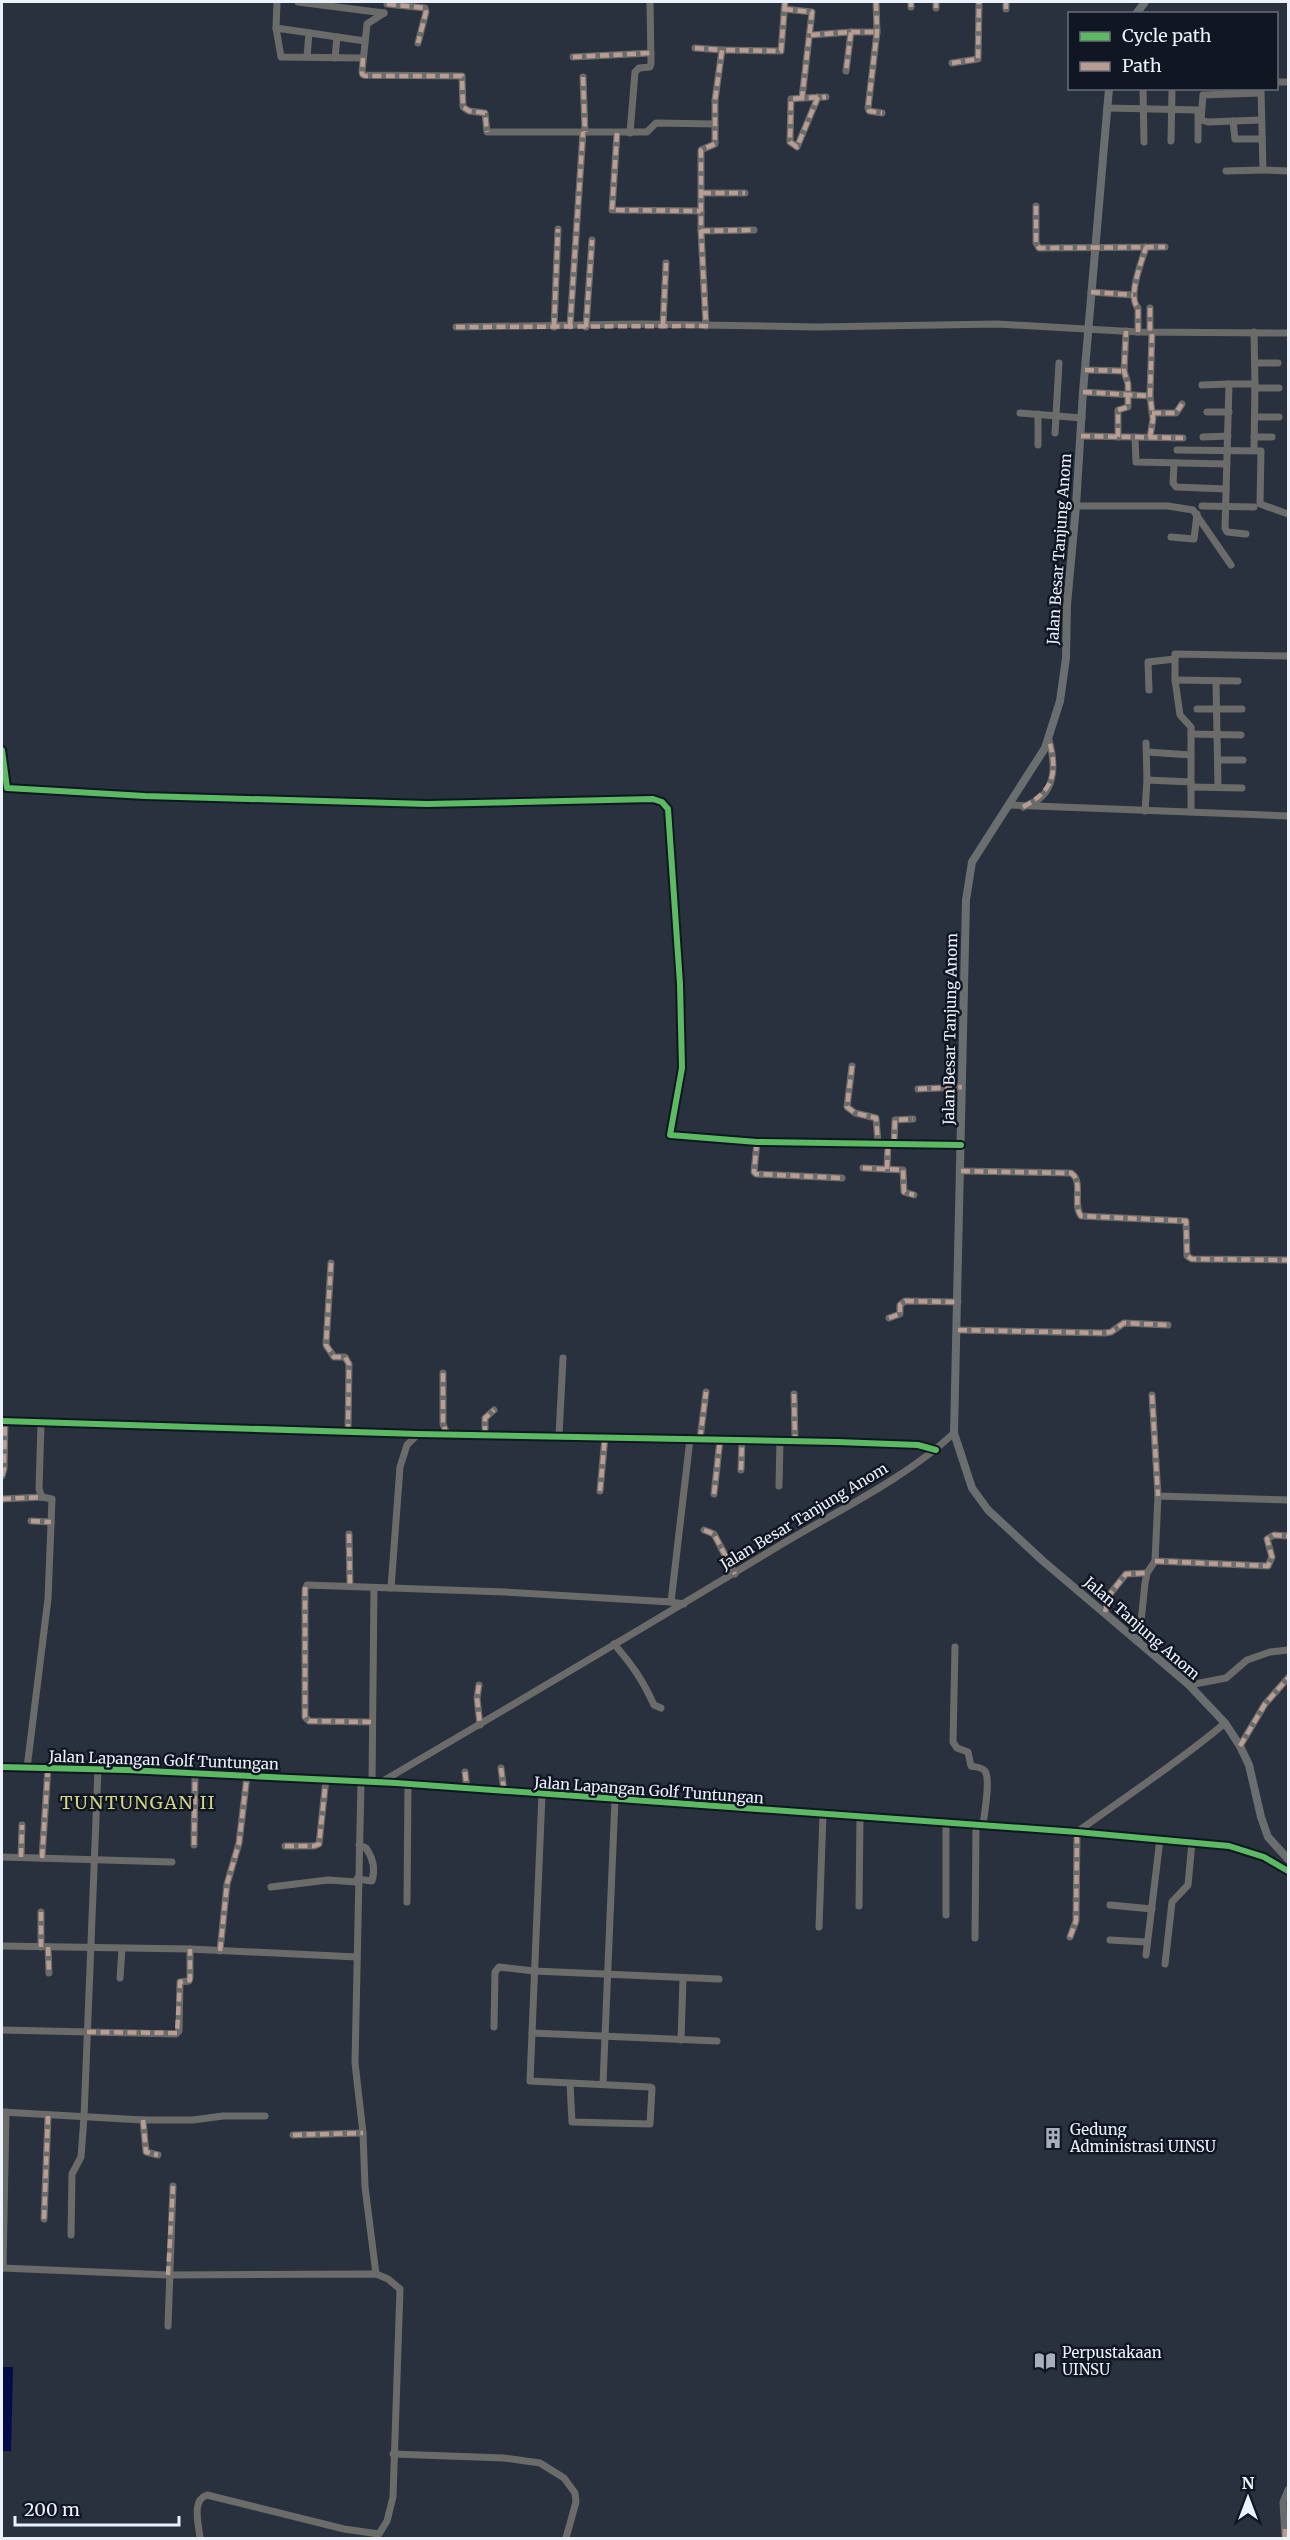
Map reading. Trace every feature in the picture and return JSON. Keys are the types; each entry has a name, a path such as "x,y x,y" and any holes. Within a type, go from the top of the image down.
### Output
{"main road":[{"name":"Jalan Besar Tanjung Anom","path":"954,1433 958,1330 965,916 969,873 978,852 1049,740 1058,711 1066,658 1067,605 1083,392 1109,90"},
{"name":"Jalan Tanjung Anom","path":"954,1433 972,1488 988,1510 1043,1561 1189,1685 1225,1723 1240,1746 1253,1778 1264,1827 1271,1841 1288,1859"}],"street":[{"path":"276,2 276,28 281,57 363,58"},
{"path":"298,2 384,13"},
{"path":"630,133 635,72 639,68 650,67 651,2"},
{"path":"876,2 877,33 868,108 869,111 882,113"},
{"path":"952,63 978,59 979,2"},
{"path":"418,43 425,8 387,3 384,13 367,24 362,74 365,76 462,76 463,107 469,111 484,112 486,132 630,133 647,132 656,123 715,124"},
{"path":"695,48 781,51 785,5 811,11 811,35 802,98"},
{"path":"276,28 365,40"},
{"path":"308,57 309,33"},
{"path":"846,71 852,33"},
{"path":"811,35 877,33"},
{"path":"335,58 337,37"},
{"path":"705,326 701,231 701,150 714,146 722,50"},
{"path":"573,57 651,53"},
{"path":"570,326 584,132 583,77"},
{"path":"1143,90 1144,142"},
{"path":"1171,141 1172,91"},
{"path":"1261,120 1203,122 1201,120 1201,97 1208,94 1261,91 1263,170"},
{"path":"822,97 797,147 790,142 791,99 802,98 822,97"},
{"path":"1197,97 1198,140"},
{"path":"1107,106 1198,108"},
{"path":"1233,121 1234,139 1262,139"},
{"path":"617,133 612,210 701,211"},
{"path":"1226,171 1288,171"},
{"path":"702,193 745,193"},
{"path":"1036,206 1036,243 1039,248 1165,247"},
{"path":"554,327 558,229"},
{"path":"701,231 754,230"},
{"path":"586,327 592,240"},
{"path":"1138,332 1138,308 1134,304 1133,295 1146,247"},
{"path":"663,325 666,263"},
{"path":"572,292 588,294"},
{"path":"1091,292 1133,295"},
{"path":"1149,437 1152,427 1150,308"},
{"path":"456,327 663,325 817,327 997,324 1138,332 1288,333"},
{"path":"1118,437 1118,409 1127,408 1128,394 1124,371 1126,331"},
{"path":"1254,332 1256,363 1254,450"},
{"path":"1055,433 1058,416 1059,363"},
{"path":"1256,363 1278,363"},
{"path":"1085,370 1124,371"},
{"path":"1229,384 1226,531 1245,534"},
{"path":"1202,385 1229,384 1279,388"},
{"path":"1083,392 1150,396"},
{"path":"1152,412 1176,413 1182,404"},
{"path":"1207,412 1229,412"},
{"path":"1020,413 1082,418"},
{"path":"1038,414 1038,446"},
{"path":"1256,417 1279,417"},
{"path":"1081,436 1183,438"},
{"path":"1203,437 1228,436"},
{"path":"1254,437 1272,436"},
{"path":"1135,437 1136,462 1227,464"},
{"path":"1177,450 1254,450 1262,452 1260,505 1288,514"},
{"path":"1174,464 1173,483 1176,488 1226,489"},
{"path":"1076,506 1190,508 1197,514 1231,565"},
{"path":"1202,506 1254,507"},
{"path":"1171,537 1194,539 1197,514"},
{"path":"1191,812 1191,726 1181,719 1180,715 1174,681 1175,654 1288,656"},
{"path":"1149,690 1148,662 1174,659"},
{"path":"1174,681 1238,681"},
{"path":"1216,681 1218,787"},
{"path":"1197,709 1242,709"},
{"path":"1191,734 1240,735"},
{"path":"1023,807 1040,798 1048,788 1054,767 1049,740"},
{"path":"1145,811 1146,743"},
{"path":"2,750 8,788 145,796 427,804 653,799 662,802 668,809 680,984 682,1068 670,1135 757,1142 961,1145"},
{"path":"1146,752 1191,755"},
{"path":"1218,760 1243,760"},
{"path":"1147,780 1242,788"},
{"path":"1009,805 1288,816"},
{"path":"852,1066 847,1107 855,1113 876,1118 878,1143"},
{"path":"918,1089 962,1088"},
{"path":"887,1169 895,1120 913,1119"},
{"path":"757,1142 754,1172 756,1174 842,1178"},
{"path":"863,1168 903,1170 904,1192 914,1195"},
{"path":"961,1171 1071,1173 1077,1180 1077,1210 1081,1216 1186,1221 1187,1256 1192,1259 1288,1260"},
{"path":"331,1263 326,1345 334,1357 345,1357 349,1364 348,1431"},
{"path":"888,1318 900,1314 900,1305 905,1300 958,1302"},
{"path":"958,1330 1105,1333 1111,1332 1124,1323 1167,1325"},
{"path":"559,1435 563,1358"},
{"path":"443,1373 443,1424 447,1434"},
{"path":"700,1439 706,1392"},
{"path":"794,1394 795,1441"},
{"path":"1139,1641 1147,1573 1155,1561 1158,1496 1152,1395"},
{"path":"485,1435 485,1418 494,1410"},
{"path":"2,1476 4,1469 3,1421 41,1424 418,1434 795,1441 918,1445 936,1450"},
{"path":"41,1424 39,1489 42,1497"},
{"name":"Jalan Besar Tanjung Anom","path":"381,1782 735,1574 936,1450 954,1433"},
{"path":"391,1588 400,1467 407,1445 418,1434"},
{"path":"600,1491 605,1437"},
{"path":"671,1602 690,1438"},
{"path":"714,1494 720,1440"},
{"path":"741,1470 742,1440"},
{"path":"778,1486 780,1441"},
{"path":"1158,1496 1288,1500"},
{"path":"2,1499 42,1497 52,1499 48,1599 27,1768"},
{"path":"31,1521 51,1522"},
{"path":"704,1530 714,1534 735,1574"},
{"path":"349,1534 350,1586"},
{"path":"1155,1561 1268,1566 1272,1557 1267,1539 1274,1535 1288,1536"},
{"path":"1105,1612 1110,1594 1125,1574 1147,1573"},
{"path":"371,1722 309,1721 304,1717 305,1587 307,1585 684,1604"},
{"path":"372,1782 374,1588"},
{"path":"614,1644 648,1687 654,1705 661,1708"},
{"path":"956,1647 954,1742 957,1748 968,1752 971,1766 982,1768 986,1772 987,1783 979,1826 975,1938"},
{"path":"1189,1685 1226,1678 1247,1660 1263,1654 1288,1650"},
{"path":"1240,1746 1269,1699 1288,1678"},
{"path":"479,1685 477,1698 480,1725"},
{"path":"1070,1937 1076,1922 1077,1832 1150,1778 1183,1759 1225,1723"},
{"name":"Jalan Lapangan Golf Tuntungan","path":"2,1767 381,1782 1077,1832 1192,1842 1245,1850 1288,1871"},
{"path":"42,1858 48,1768"},
{"path":"501,1768 504,1791"},
{"path":"71,2235 72,2175 81,2157 84,2117 98,1769"},
{"path":"465,1772 467,1789"},
{"path":"194,1845 195,1774"},
{"path":"220,1951 227,1884 239,1843 248,1776"},
{"path":"285,1846 319,1844 326,1779"},
{"path":"361,1781 357,1881 355,2063 363,2133 365,2187 376,2274"},
{"path":"407,1902 408,1784"},
{"path":"542,1794 530,2082 652,2088 650,2124 572,2122 570,2084"},
{"path":"603,2084 615,1799"},
{"path":"819,1927 823,1814"},
{"path":"859,1906 860,1817"},
{"path":"946,1823 946,1915"},
{"path":"21,1857 22,1825"},
{"path":"1146,1955 1160,1839"},
{"path":"1165,1964 1172,1902 1188,1885 1192,1842"},
{"path":"271,1887 328,1880 372,1881 373,1860 366,1848 358,1845"},
{"path":"2,1857 172,1862"},
{"path":"1110,1905 1152,1909"},
{"path":"41,1912 49,1973"},
{"path":"1110,1940 1147,1942"},
{"path":"2,1946 190,1949 357,1957"},
{"path":"120,1978 122,1949"},
{"path":"2,2030 177,2033 180,1982 190,1980 190,1949"},
{"path":"494,2027 496,1969 499,1967 534,1971 719,1980"},
{"path":"681,2040 683,1978"},
{"path":"532,2033 717,2041"},
{"path":"200,2538 198,2504 201,2497 207,2495 379,2536 387,2521 393,2498 400,2289 388,2279 376,2274 168,2275 2,2268 4,2112 143,2120 265,2116"},
{"path":"44,2219 48,2116"},
{"path":"143,2120 146,2152 158,2155"},
{"path":"292,2135 363,2133"},
{"path":"168,2326 168,2275 173,2186"},
{"path":"393,2454 524,2459 540,2463 564,2478 575,2493 576,2502 566,2538"},
{"path":"1285,2538 1287,2529 1283,2498 1288,2490"}],"shaded area":[{"path":"2,2367 13,2367 11,2451 2,2451"}],"marked path":[{"path":"456,327 706,326 701,231 701,150 715,144 715,100 722,50 781,51 785,2"},
{"path":"876,2 877,32 868,108 869,111 882,113"},
{"path":"911,2 911,7"},
{"path":"936,2 936,8"},
{"path":"952,63 978,59 979,2"},
{"path":"1006,2 1006,9"},
{"path":"387,4 425,8 418,43"},
{"path":"784,9 812,12 802,98 826,97"},
{"path":"851,32 877,32"},
{"path":"811,35 851,32 846,71"},
{"path":"695,48 722,50"},
{"path":"573,57 651,53"},
{"path":"363,58 362,74 365,76 462,76 463,107 469,111 485,113 487,132"},
{"path":"583,77 585,132"},
{"path":"802,98 791,99 790,142 797,147 818,97"},
{"path":"570,326 583,132"},
{"path":"617,133 612,210 701,211"},
{"path":"702,193 745,193"},
{"path":"1036,206 1036,243 1039,248 1165,247"},
{"path":"554,327 558,229"},
{"path":"701,231 754,230"},
{"path":"586,327 592,240"},
{"path":"1138,332 1138,308 1134,296 1146,247"},
{"path":"663,325 666,263"},
{"path":"1091,292 1133,295"},
{"path":"1150,308 1150,332"},
{"path":"1118,437 1118,410 1128,407 1128,384 1124,371 1126,331"},
{"path":"1150,437 1153,419 1150,396 1152,332"},
{"path":"1085,370 1124,371"},
{"path":"1083,392 1150,396"},
{"path":"1152,413 1176,413 1182,404"},
{"path":"1081,436 1183,438"},
{"path":"1023,807 1041,794 1051,780 1053,762 1049,740"},
{"path":"852,1066 847,1107 855,1113 876,1118 878,1143"},
{"path":"918,1089 962,1087"},
{"path":"894,1143 895,1120 913,1119"},
{"path":"757,1142 754,1172 756,1174 842,1178"},
{"path":"887,1169 888,1143"},
{"path":"863,1168 903,1170 904,1192 914,1195"},
{"path":"961,1171 1071,1173 1077,1181 1077,1205 1081,1216 1186,1221 1187,1256 1192,1259 1288,1260"},
{"path":"331,1263 326,1345 334,1357 345,1357 349,1364 348,1431"},
{"path":"889,1318 900,1314 900,1305 905,1301 958,1302"},
{"path":"958,1330 1105,1333 1111,1332 1124,1323 1168,1325"},
{"path":"443,1373 443,1424 447,1434"},
{"path":"700,1439 706,1392"},
{"path":"794,1394 795,1441"},
{"path":"1152,1395 1158,1496"},
{"path":"485,1435 485,1418 494,1410"},
{"path":"2,1476 5,1421"},
{"path":"600,1491 605,1437"},
{"path":"714,1494 720,1440"},
{"path":"741,1470 742,1440"},
{"path":"2,1499 42,1497"},
{"path":"31,1521 51,1522"},
{"path":"704,1530 714,1534 735,1574"},
{"path":"349,1534 350,1586"},
{"path":"1155,1561 1268,1566 1272,1557 1267,1539 1274,1535 1288,1536"},
{"path":"1105,1612 1110,1594 1126,1574 1147,1573"},
{"path":"305,1587 305,1717 309,1721 371,1722"},
{"path":"1240,1746 1265,1704 1288,1678"},
{"path":"479,1685 477,1698 480,1725"},
{"path":"42,1858 48,1768"},
{"path":"501,1768 504,1791"},
{"path":"465,1772 467,1789"},
{"path":"194,1845 195,1775"},
{"path":"220,1951 227,1884 239,1843 247,1776"},
{"path":"285,1846 319,1844 326,1779"},
{"path":"21,1857 22,1825"},
{"path":"1070,1937 1076,1921 1077,1832"},
{"path":"41,1912 41,1947"},
{"path":"48,1947 49,1973"},
{"path":"87,2032 177,2033 180,1982 190,1980 190,1949"},
{"path":"44,2219 48,2116"},
{"path":"143,2120 146,2152 158,2155"},
{"path":"293,2135 363,2133"},
{"path":"168,2275 173,2186"},
{"path":"1285,2528 1285,2538"}],"cycle path":[{"path":"2,750 7,788 145,796 427,804 653,799 662,802 668,809 680,984 682,1068 670,1135 757,1142 961,1145"},
{"path":"2,1421 418,1434 837,1442 918,1445 936,1450"},
{"path":"2,1767 127,1770 396,1783 1077,1832 1229,1846 1264,1857 1288,1871"}],"place":[{"name":"Gedung Administrasi UINSU","path":"1053,2138"},
{"name":"Perpustakaan UINSU","path":"1045,2361"}],"district":[{"name":"TUNTUNGAN II","path":"138,1802"}]}
